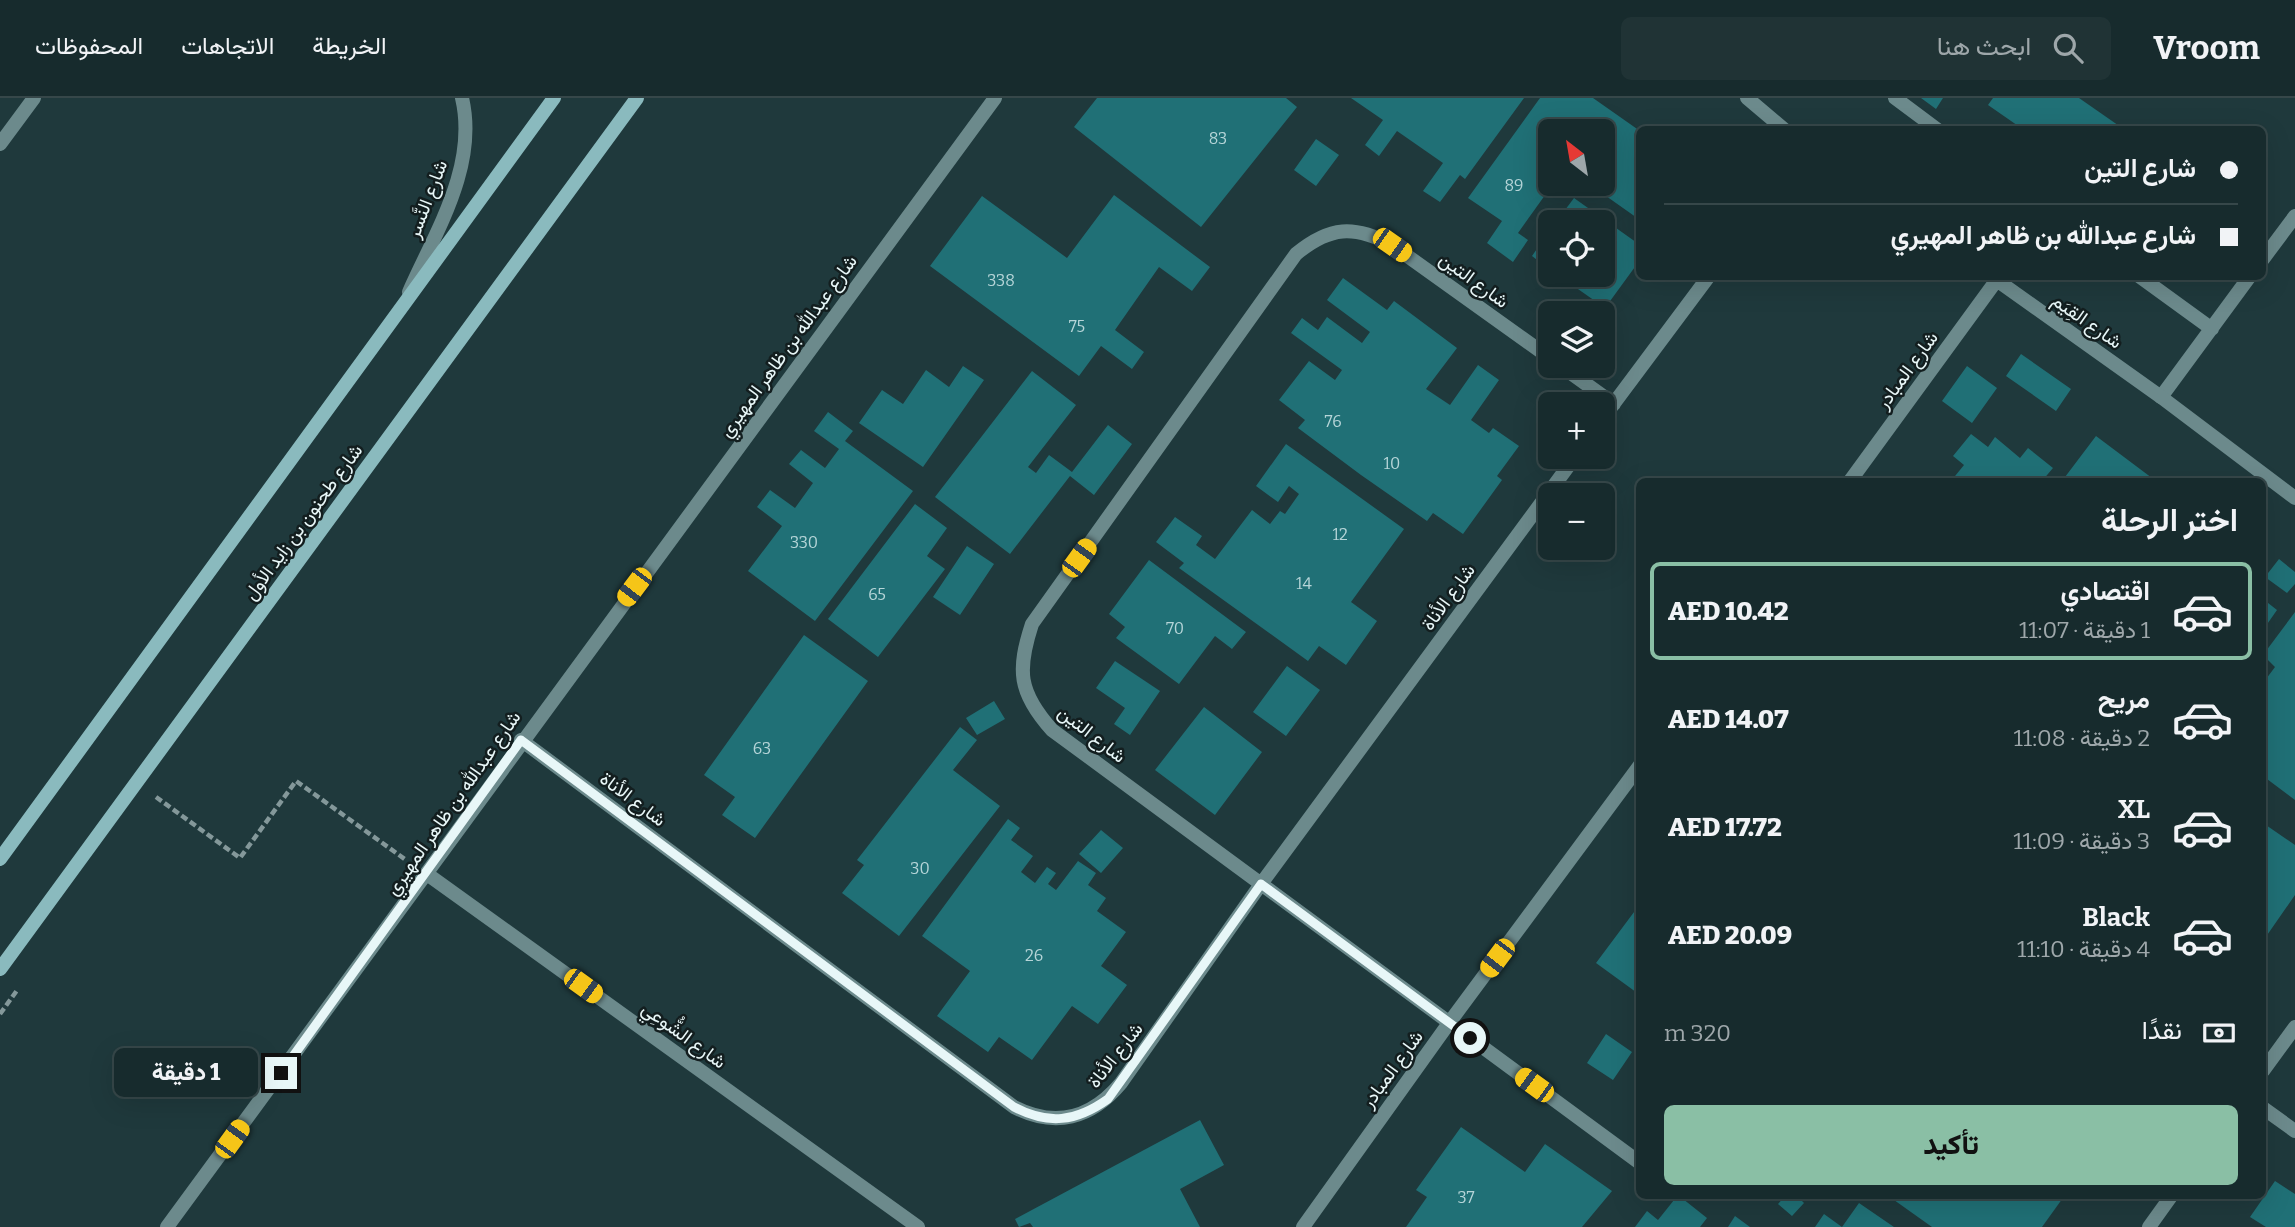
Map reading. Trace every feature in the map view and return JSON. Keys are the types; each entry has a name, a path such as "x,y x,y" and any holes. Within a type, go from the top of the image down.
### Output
{"street":[{"path":"0,144 34,98"},
{"name":"شارع النَّسر","path":"402,309 456,186 465,151 466,116 462,98"},
{"path":"0,859 554,98"},
{"name":"شارع طحنون بن زايد الأول","path":"0,969 636,98"},
{"name":"شارع عبدالله بن ظاهر المهيري","path":"167,1227 427,874 521,740 995,98"},
{"path":"1747,98 1780,126"},
{"path":"1895,98 1933,126"},
{"path":"2266,256 2295,216"},
{"name":"شارع التين","path":"1538,349 1392,245 1368,232 1346,230 1310,243 1296,254 1032,624 1021,657 1023,680 1028,699 1052,730 1636,1160"},
{"path":"1615,403 1706,280"},
{"name":"شارع المبادر","path":"1852,478 1993,280"},
{"name":"شارع القِيَم","path":"1995,280 2161,397 2295,498"},
{"path":"2145,280 2211,329"},
{"path":"2161,397 2247,280"},
{"path":"1578,378 1597,392"},
{"name":"شارع الأناة","path":"521,740 1014,1107 1032,1116 1052,1120 1072,1118 1091,1111 1108,1099 1261,884 1566,469"},
{"name":"شارع المبادر","path":"1303,1227 1449,1023 1636,770"},
{"name":"شارع الشُّوعِي","path":"427,874 918,1227"},
{"path":"2266,1067 2295,1027"},
{"path":"2266,1110 2295,1131"},
{"path":"2149,1227 2169,1199"}],"path":[{"path":"148,808 156,797 240,858 296,781 427,874"},
{"path":"0,1014 23,982"}],"building":[{"path":"1097,98 1286,98 1297,107 1201,227 1074,127"},
{"path":"1351,98 1524,98 1465,179 1460,175 1440,202 1423,191 1443,163 1397,131 1379,156 1365,145 1383,120"},
{"path":"1540,98 1593,98 1636,128 1636,217 1606,196 1615,196 1615,119 1538,119 1538,196 1544,196 1518,233 1528,240 1513,262 1487,243 1502,221 1468,198"},
{"path":"1921,98 1943,98 1936,109"},
{"path":"1993,98 2079,98 2119,126 2018,126 1988,105"},
{"path":"1316,139 1339,155 1316,186 1294,170"},
{"path":"1114,195 1210,267 1192,291 1159,267 1115,330 1144,352 1132,369 1101,346 1079,376 930,266 982,196 1067,258"},
{"path":"1574,198 1591,210 1565,210"},
{"path":"1615,227 1636,242 1636,265 1610,301 1595,301 1575,287 1615,287"},
{"path":"1538,247 1538,261 1532,256"},
{"path":"1343,278 1387,310 1394,301 1457,348 1426,389 1450,405 1478,365 1499,380 1471,420 1489,433 1493,428 1519,446 1497,476 1502,480 1463,534 1433,513 1427,521 1361,475 1298,428 1305,420 1279,400 1309,361 1335,380 1342,370 1291,333 1302,318 1318,330 1327,317 1362,343 1370,332 1327,300"},
{"path":"2021,354 2071,389 2056,411 2006,376"},
{"path":"963,366 984,380 923,467 859,423 882,390 903,404 926,370 949,387"},
{"path":"1967,366 1997,388 1972,423 1942,401"},
{"path":"1032,371 1076,405 1028,467 1036,473 1049,455 1072,472 1108,425 1132,444 1094,495 1070,476 1010,554 935,497"},
{"path":"828,412 853,431 845,441 913,491 815,621 748,571 782,526 757,507 770,490 795,508 813,483 789,464 801,450 825,468 839,449 814,431"},
{"path":"1971,434 1988,447 1995,437 2020,458 2028,448 2053,468 2045,478 1953,478 1964,465 1953,456"},
{"path":"2096,436 2152,478 2064,478"},
{"path":"1286,444 1404,529 1351,602 1377,621 1346,665 1319,646 1308,661 1179,568 1184,563 1156,542 1175,517 1202,536 1196,545 1215,559 1252,510 1270,524 1280,511 1285,514 1299,494 1289,486 1278,502 1256,486"},
{"path":"915,504 947,528 927,556 945,569 878,657 828,619"},
{"path":"967,546 994,564 960,615 933,597"},
{"path":"2279,559 2295,572 2295,584 2287,593 2266,576"},
{"path":"1149,560 1246,632 1232,649 1215,636 1179,684 1116,638 1125,627 1109,614"},
{"path":"2266,601 2277,610 2266,626"},
{"path":"2295,612 2295,800 2266,778 2266,679 2275,667 2266,658 2266,651"},
{"path":"804,635 868,681 755,838 722,815 735,797 704,775"},
{"path":"1115,661 1160,691 1130,735 1114,724 1125,708 1096,688"},
{"path":"1287,666 1320,690 1286,736 1253,712"},
{"path":"994,701 1005,719 977,735 966,718"},
{"path":"1204,707 1262,752 1215,815 1155,770"},
{"path":"960,727 977,740 953,770 1000,806 899,936 842,893 864,865 857,860"},
{"path":"1008,819 1020,828 1011,840 1033,856 1021,872 1035,883 1047,867 1056,873 1048,884 1056,890 1078,861 1096,873 1088,885 1106,898 1097,911 1126,932 1101,966 1127,985 1098,1024 1072,1006 1032,1060 999,1037 988,1052 937,1016 970,971 922,936"},
{"path":"2266,825 2295,845 2295,895 2266,937"},
{"path":"1101,830 1123,848 1101,873 1079,854"},
{"path":"1636,909 1636,992 1596,963"},
{"path":"1606,1034 1632,1052 1613,1080 1587,1063"},
{"path":"1200,1120 1224,1165 1180,1189 1200,1227 1033,1227 1030,1223 1019,1227 1015,1219"},
{"path":"1461,1127 1525,1172 1545,1144 1612,1191 1582,1227 1406,1227 1427,1197 1416,1190"},
{"path":"2275,1181 2295,1194 2295,1227 2266,1227 2250,1217 2262,1199 2266,1199 2266,1194"},
{"path":"1675,1199 1683,1199 1707,1218 1700,1227 1635,1227 1647,1211 1658,1220"},
{"path":"1782,1199 1800,1199 1804,1203 1792,1216 1778,1204"},
{"path":"1893,1199 2062,1199 2042,1227 1932,1227"},
{"path":"1859,1203 1894,1227 1842,1227"},
{"path":"1824,1214 1842,1227 1815,1227"},
{"path":"1735,1216 1750,1227 1728,1227"}],"route":[{"path":"281,1073 521,740 1014,1107 1032,1116 1052,1120 1072,1118 1091,1111 1108,1099 1261,884 1470,1038"}]}
